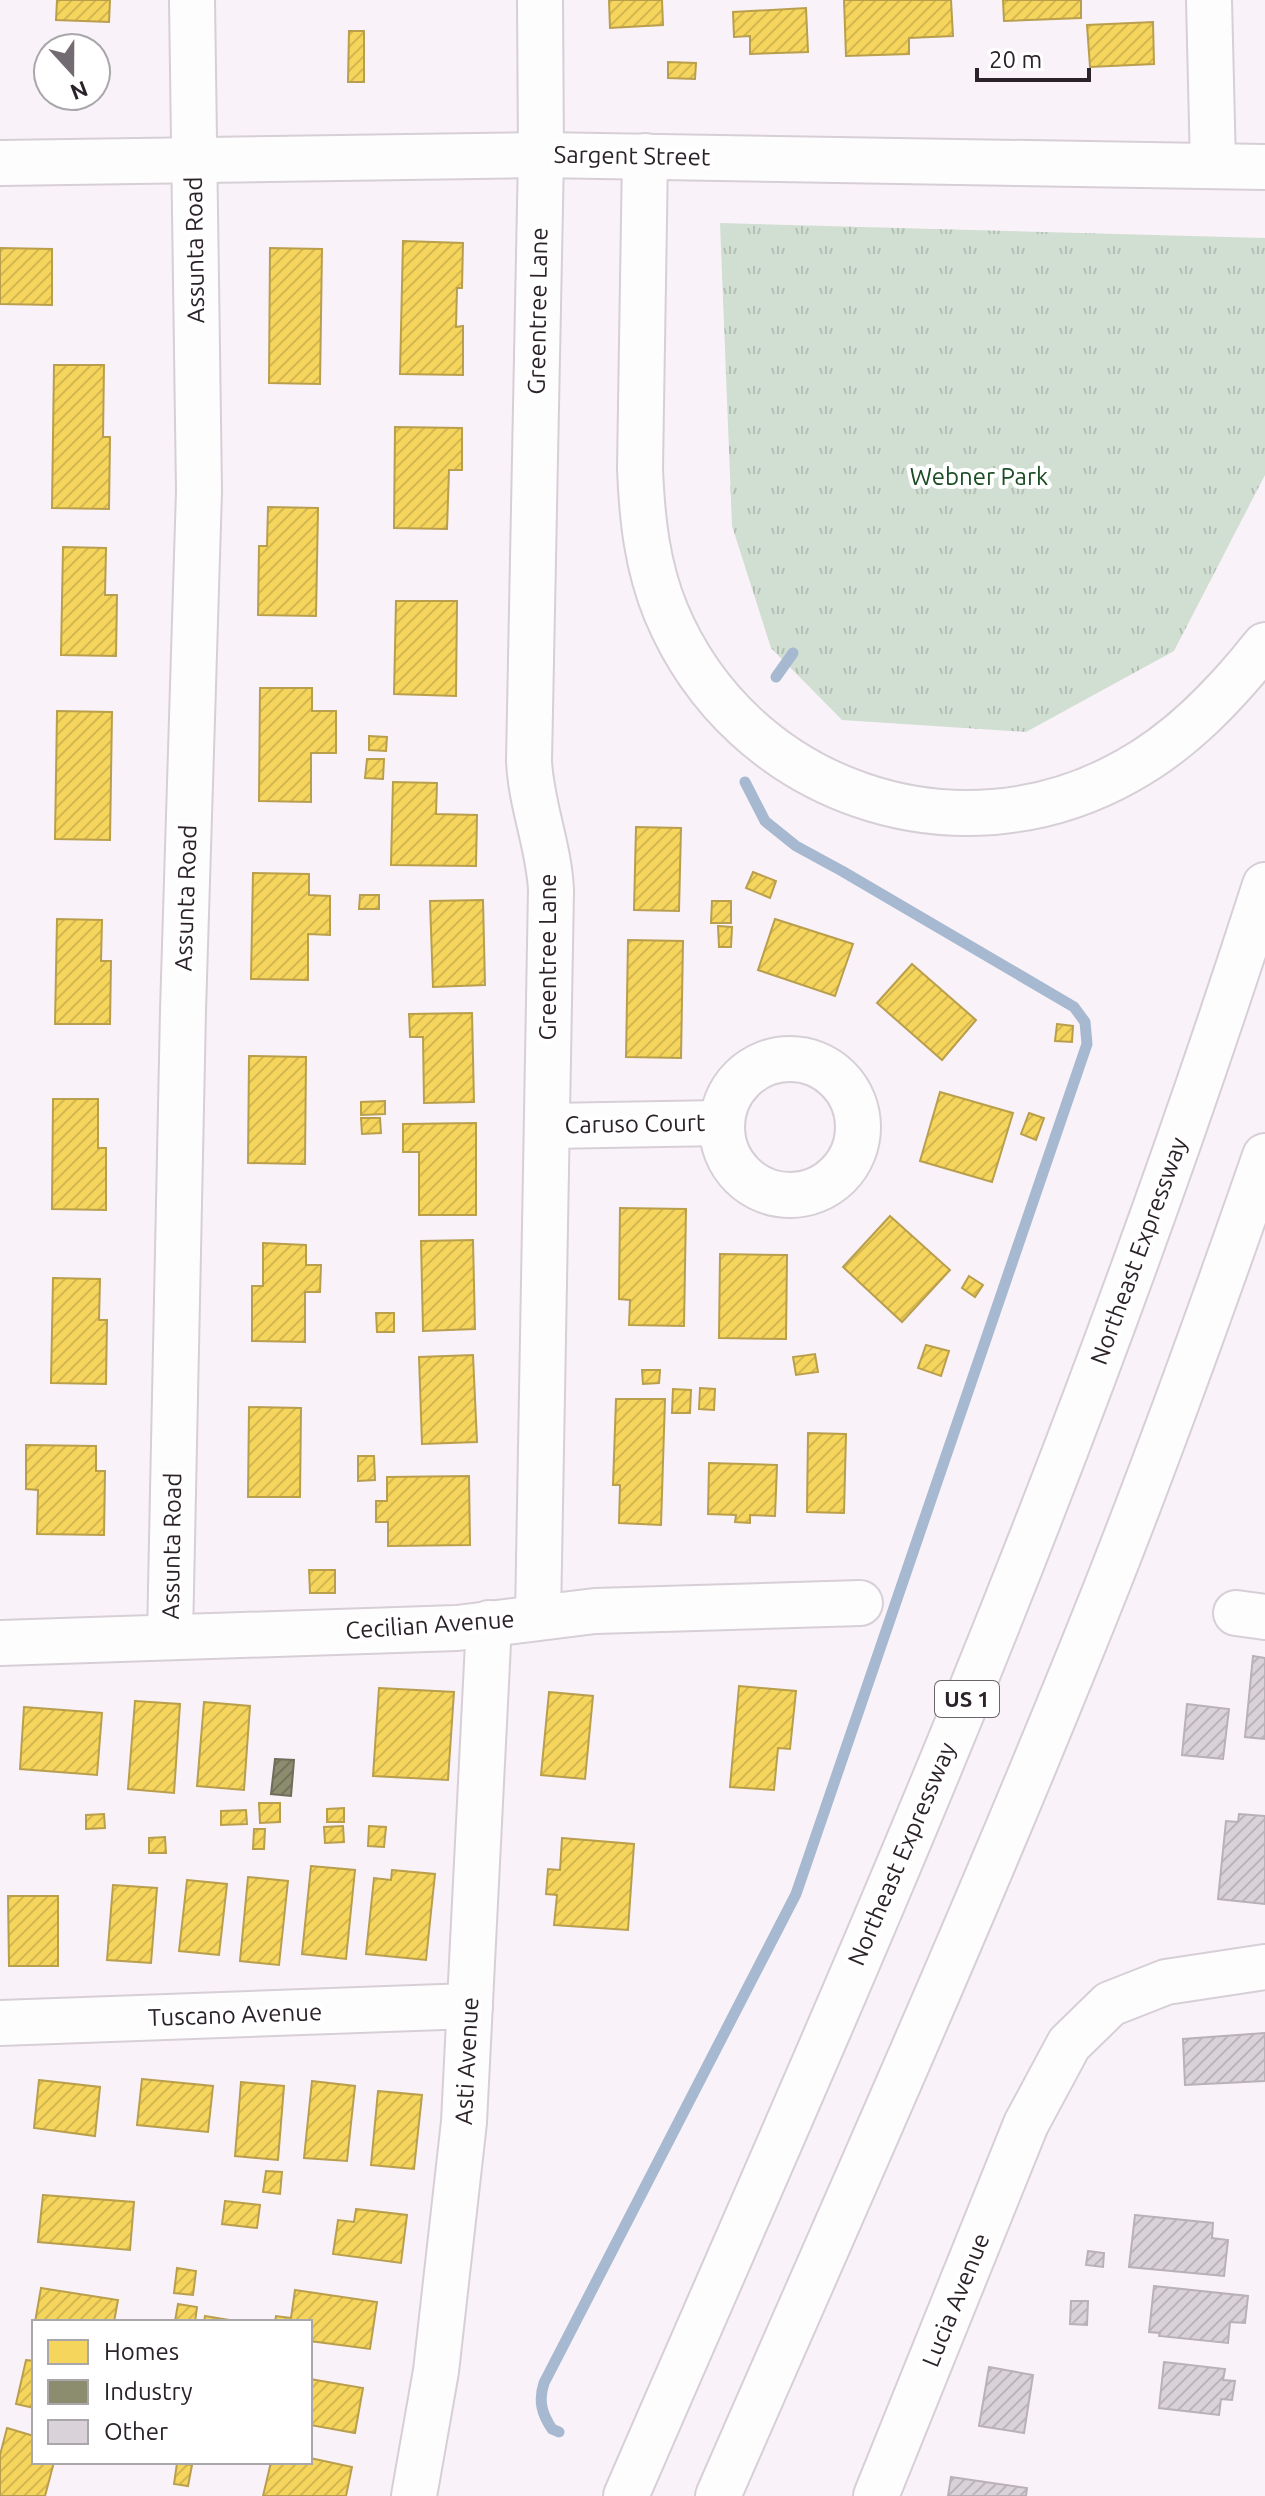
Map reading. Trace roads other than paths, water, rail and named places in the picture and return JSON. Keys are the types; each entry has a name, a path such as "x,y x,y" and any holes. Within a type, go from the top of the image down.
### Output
{"main road":[{"name":"Assunta Road","path":"170,1637 182,1025 199,491 192,0"},
{"name":"Greentree Lane","path":"538,1617 550,882 529,761 541,155 540,0"},
{"path":"1209,0 1213,166"},
{"name":"Sargent Street","path":"0,163 541,155 1265,167"},
{"path":"645,156 640,469 641,507 654,578 683,647 711,689 727,709 788,762 823,781 896,806 937,813 978,814 1019,810 1093,788 1128,771 1160,750 1220,697 1265,645"},
{"name":"Northeast Expressway","path":"626,2496 860,1955 1019,1570 1076,1425 1166,1177 1265,885"},
{"name":"Caruso Court","path":"548,1126 721,1123"},
{"path":"718,2496 950,1968 1051,1725 1153,1467 1265,1156"},
{"name":"Cecilian Avenue","path":"0,1643 457,1628 595,1611 860,1603"},
{"name":"Asti Avenue","path":"414,2496 436,2371 464,2122 489,1623"},
{"name":"Lucia Avenue","path":"876,2496 1026,2124 1069,2044 1110,2004 1166,1982 1265,1967"},
{"name":"Tuscano Avenue","path":"0,2023 470,2006"}],"waterway":[{"path":"776,677 793,653"},
{"path":"559,2432 552,2429 543,2413 541,2396 544,2383 796,1894 1087,1044 1085,1022 1074,1007 796,846 765,821 745,782"}],"park label":[{"name":"Webner Park","path":"979,477"}]}
